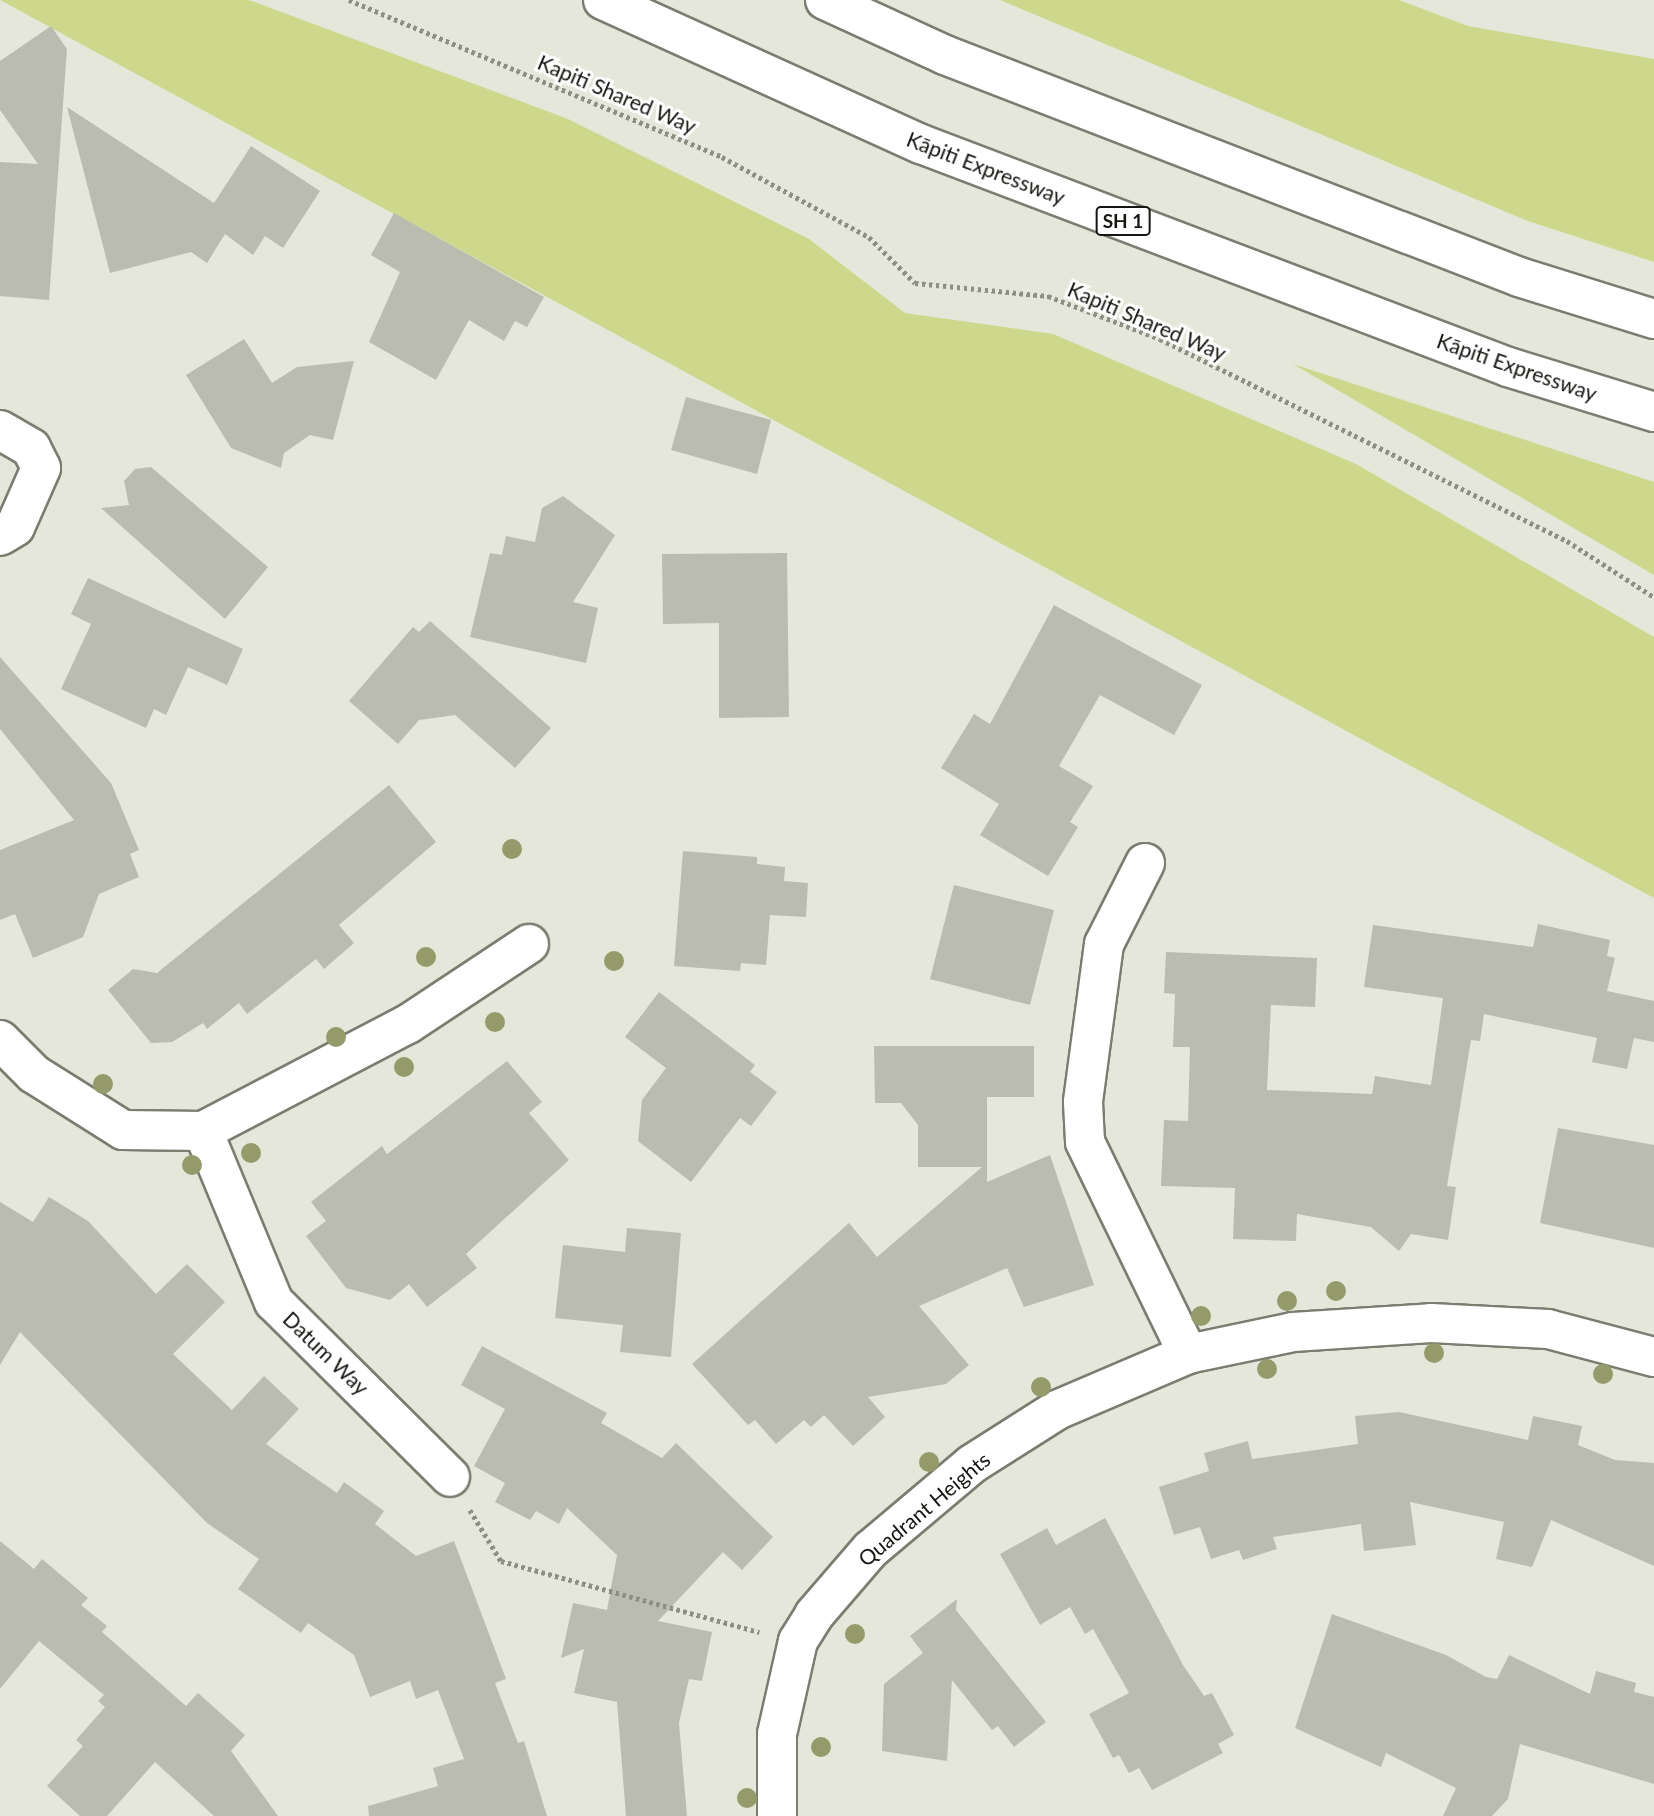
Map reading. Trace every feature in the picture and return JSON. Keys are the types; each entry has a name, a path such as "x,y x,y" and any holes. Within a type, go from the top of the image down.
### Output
{"main road":[{"name":"Kāpiti Expressway","path":"603,0 921,144 1508,366 1654,412"},
{"path":"825,0 945,55 1519,277 1654,319"},
{"path":"0,430 31,447 40,468 15,527 0,536"},
{"path":"1144,863 1104,944 1083,1102 1085,1142 1188,1354"},
{"path":"0,1040 34,1074 123,1130 203,1130 408,1024 529,944"},
{"name":"Datum Way","path":"203,1130 274,1302 450,1477"},
{"name":"Quadrant Heights","path":"777,1816 777,1734 798,1641 870,1550 972,1464 1057,1410 1188,1354 1293,1332 1431,1323 1548,1329 1654,1357"}],"path":[{"name":"Kapiti Shared Way","path":"349,0 722,157 869,237 915,283 1048,296 1160,339 1567,541 1654,597"},
{"path":"450,1477 501,1561 798,1641"}],"green space":[{"path":"0,0 249,0 568,119 809,239 905,313 1053,334 1356,464 1654,637 1654,898"},
{"path":"1000,0 1399,0 1468,26 1654,59 1654,262 1528,221"},
{"path":"1293,364 1654,482 1654,575"}],"building":[{"path":"51,26 67,49 49,300 0,296 0,162 38,164 0,110 0,61"},
{"path":"67,107 214,203 251,146 320,191 283,248 265,236 253,255 225,234 207,263 191,252 110,273"},
{"path":"394,213 544,297 527,327 515,321 504,341 469,320 436,380 369,342 400,272 371,255"},
{"path":"244,339 272,383 297,367 354,361 333,440 310,435 284,453 281,468 231,448 186,375"},
{"path":"686,397 771,420 757,474 671,450"},
{"path":"151,467 268,567 225,619 101,508 129,505 124,481 135,469"},
{"path":"563,496 615,535 573,602 598,608 586,663 470,637 490,553 502,555 506,536 535,542 542,508"},
{"path":"787,553 789,717 719,718 719,623 663,624 662,554"},
{"path":"88,578 243,649 227,685 188,667 166,715 154,709 146,728 61,689 91,624 71,614"},
{"path":"1054,605 1202,685 1174,735 1100,695 1059,766 1093,786 1070,822 1078,827 1048,876 980,835 999,804 941,768 974,714 990,724"},
{"path":"430,621 551,728 515,768 455,715 419,720 398,744 349,701 413,627 419,632"},
{"path":"0,657 111,783 139,850 130,854 139,877 99,894 83,937 33,958 15,914 0,920 0,850 74,820 0,729"},
{"path":"389,785 436,842 339,925 354,943 324,969 316,959 247,1014 239,1003 207,1029 203,1023 172,1042 151,1043 108,990 133,969 157,973"},
{"path":"683,851 757,857 757,864 785,867 784,881 808,883 806,917 770,915 766,965 741,963 740,971 674,966"},
{"path":"954,885 1054,910 1030,1005 930,979"},
{"path":"1538,924 1610,940 1607,956 1615,958 1607,991 1654,1001 1654,1042 1634,1038 1627,1069 1592,1062 1597,1038 1484,1014 1480,1041 1471,1040 1447,1186 1456,1187 1448,1240 1411,1234 1399,1251 1371,1227 1297,1214 1296,1241 1233,1239 1235,1188 1161,1186 1164,1120 1188,1121 1190,1047 1173,1047 1175,994 1164,993 1166,952 1317,958 1315,1007 1271,1005 1267,1090 1372,1094 1375,1076 1431,1085 1443,998 1364,987 1373,925 1533,947"},
{"path":"659,992 755,1065 750,1072 777,1092 751,1126 740,1118 691,1182 638,1141 642,1100 666,1068 625,1037"},
{"path":"874,1046 1034,1046 1034,1097 987,1097 987,1182 1050,1155 1094,1285 1024,1307 1007,1268 919,1306 969,1365 946,1384 868,1397 885,1417 853,1446 824,1415 811,1427 804,1420 776,1444 755,1420 748,1425 692,1364 849,1223 877,1257 982,1167 918,1167 918,1125 901,1103 875,1103"},
{"path":"507,1061 542,1102 529,1113 569,1160 466,1254 477,1268 427,1307 409,1284 390,1300 346,1288 306,1236 326,1221 311,1202 382,1146 387,1154"},
{"path":"1558,1128 1654,1145 1654,1248 1540,1223"},
{"path":"49,1197 88,1221 156,1294 187,1264 225,1302 173,1354 232,1410 264,1376 299,1409 266,1444 337,1493 344,1482 384,1511 375,1524 416,1556 454,1541 506,1679 495,1683 518,1743 524,1741 547,1816 369,1816 368,1806 438,1786 433,1768 464,1759 438,1690 416,1699 410,1681 370,1697 354,1655 308,1623 301,1633 238,1589 259,1559 207,1523 20,1332 0,1365 0,1202 33,1222"},
{"path":"627,1228 681,1233 671,1357 620,1352 623,1325 555,1318 563,1245 625,1252"},
{"path":"482,1346 607,1413 601,1423 662,1458 676,1443 773,1537 742,1570 723,1552 658,1621 712,1632 702,1681 689,1679 679,1723 687,1816 626,1816 617,1702 574,1693 584,1649 561,1658 573,1603 607,1610 617,1555 567,1508 559,1524 536,1511 530,1520 495,1502 505,1483 474,1466 505,1409 461,1385"},
{"path":"1399,1412 1528,1440 1533,1416 1582,1426 1578,1445 1615,1460 1654,1463 1654,1566 1551,1520 1532,1567 1496,1559 1504,1522 1410,1502 1416,1545 1364,1551 1361,1524 1273,1537 1277,1549 1243,1560 1239,1550 1211,1559 1200,1527 1174,1535 1159,1487 1209,1471 1204,1453 1248,1441 1252,1459 1358,1444 1355,1416"},
{"path":"1105,1518 1183,1665 1204,1696 1212,1693 1234,1735 1218,1744 1223,1753 1152,1790 1139,1768 1129,1773 1119,1755 1113,1758 1089,1714 1129,1693 1093,1629 1085,1634 1070,1607 1040,1625 1000,1554 1047,1528 1056,1545"},
{"path":"0,1541 34,1569 42,1559 88,1598 81,1605 107,1626 102,1632 186,1706 198,1693 245,1735 231,1751 278,1816 214,1816 155,1762 107,1816 80,1816 47,1786 83,1746 76,1740 105,1707 98,1701 104,1695 39,1641 0,1689"},
{"path":"957,1599 956,1610 1046,1722 1014,1747 998,1726 992,1730 952,1680 947,1761 882,1751 884,1684 923,1653 910,1636"},
{"path":"1332,1614 1446,1655 1486,1677 1497,1679 1509,1655 1590,1694 1596,1671 1636,1683 1634,1692 1654,1697 1654,1784 1520,1744 1508,1799 1492,1816 1443,1816 1456,1788 1386,1753 1381,1767 1295,1728"}]}
